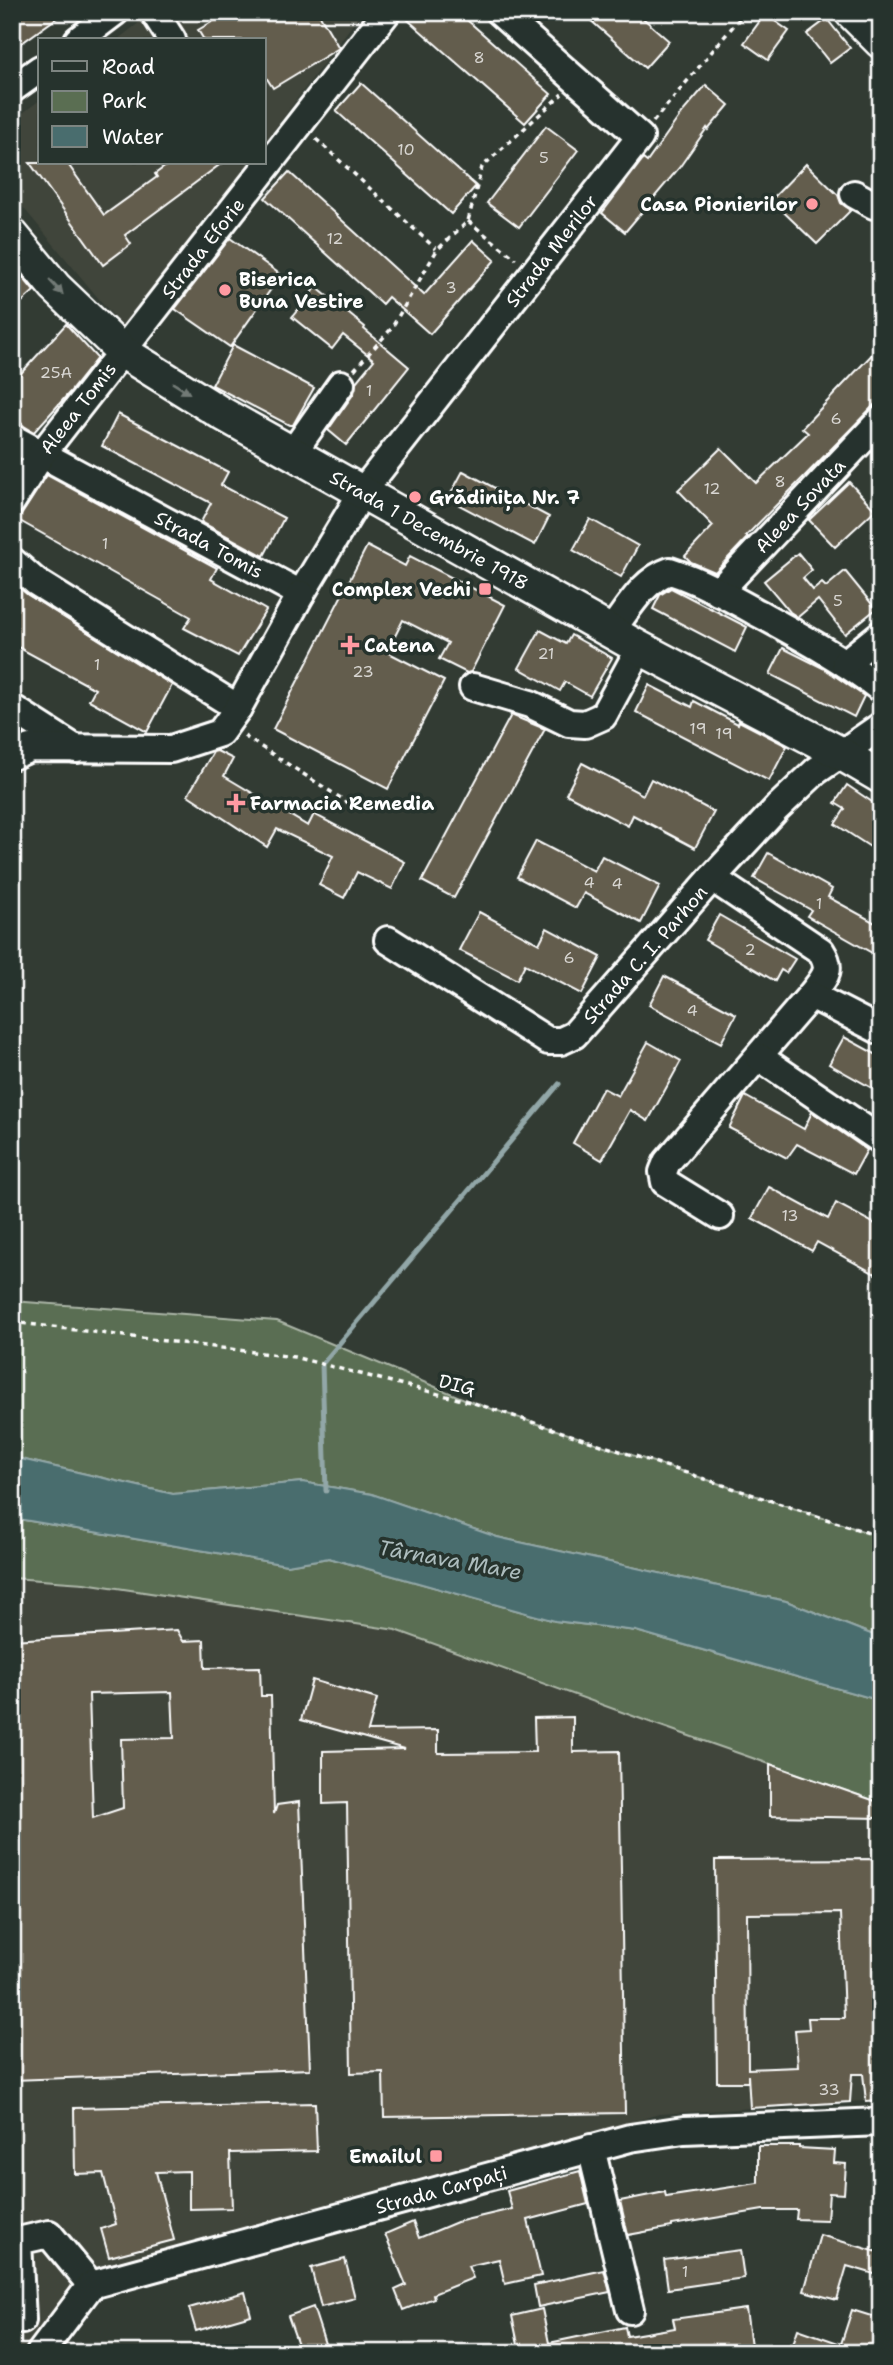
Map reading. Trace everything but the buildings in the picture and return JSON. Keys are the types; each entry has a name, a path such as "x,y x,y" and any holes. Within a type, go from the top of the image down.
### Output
{"main road":[{"path":"851,12 881,41"},
{"name":"Strada 1 Decembrie 1918","path":"12,235 55,287 124,352 221,413 640,648 881,777"}],"street":[{"path":"81,38 115,12"},
{"path":"154,12 171,38"},
{"name":"Strada Eforie","path":"266,158 301,125 387,12"},
{"path":"499,12 640,136"},
{"name":"Strada Merilor","path":"363,491 640,136"},
{"name":"Strada Eforie","path":"124,352 255,169"},
{"path":"854,194 874,205 881,204"},
{"name":"Aleea Tomis","path":"12,500 41,455 124,352"},
{"path":"293,452 341,384"},
{"name":"Aleea Sovata","path":"718,592 881,419"},
{"name":"Strada Tomis","path":"12,438 301,594"},
{"path":"12,756 30,748 172,749 219,733 363,491"},
{"path":"12,561 36,582 231,716"},
{"path":"611,631 647,584 658,575 670,571 718,592 845,663 881,690"},
{"path":"845,663 881,634"},
{"path":"473,687 530,704 569,723 585,724 603,716 640,648"},
{"path":"12,708 76,749"},
{"name":"Strada C. I. Parhon","path":"388,940 548,1041 561,1041 574,1035 777,808 816,771 881,726"},
{"path":"712,878 821,951 827,960 828,972 759,1057 667,1162 663,1172 665,1182 720,1216"},
{"path":"811,995 881,1031"},
{"path":"759,1057 881,1140"},
{"name":"Strada Carpați","path":"91,2286 630,2138 684,2130 881,2122"},
{"path":"591,2148 630,2310"},
{"path":"22,2320 18,2241 49,2234 91,2286 40,2353"}],"path":[{"path":"640,136 745,12"},
{"path":"341,384 391,329 437,250 468,221 482,167 577,81"},
{"path":"301,125 437,250"},
{"path":"468,221 534,273"},
{"path":"231,716 362,811"},
{"name":"DIG","path":"12,1322 294,1357 474,1403 881,1537"}],"shaded area":[{"path":"153,12 362,12 266,140 266,38 120,38"},
{"path":"38,102 38,164 248,164 124,329 12,194 12,121"},
{"path":"12,1578 84,1583 396,1630 881,1803 881,2100 659,2114 91,2285 40,2353 12,2353"}],"green space":[{"path":"12,1301 277,1321 474,1403 881,1537 881,1638 786,1601 497,1537 371,1494 302,1482 173,1494 12,1457"},
{"path":"12,1518 287,1565 329,1558 555,1621 636,1631 881,1701 881,1803 396,1630 84,1583 12,1578"}],"water":[{"name":"Târnava Mare","path":"12,1457 173,1494 302,1482 372,1494 497,1537 786,1601 881,1638 881,1701 636,1631 555,1621 329,1558 287,1565 12,1518"}],"waterway":[{"path":"326,1491 322,1364 559,1084"}],"place":[{"name":"Casa Pionierilor","path":"812,204"},
{"name":"Biserica Buna Vestire","path":"225,290"},
{"name":"Grădinița Nr. 7","path":"415,497"},
{"name":"Complex Vechi","path":"485,589"},
{"name":"Catena","path":"350,645"},
{"name":"Farmacia Remedia","path":"236,803"},
{"name":"Emailul","path":"436,2156"}]}
